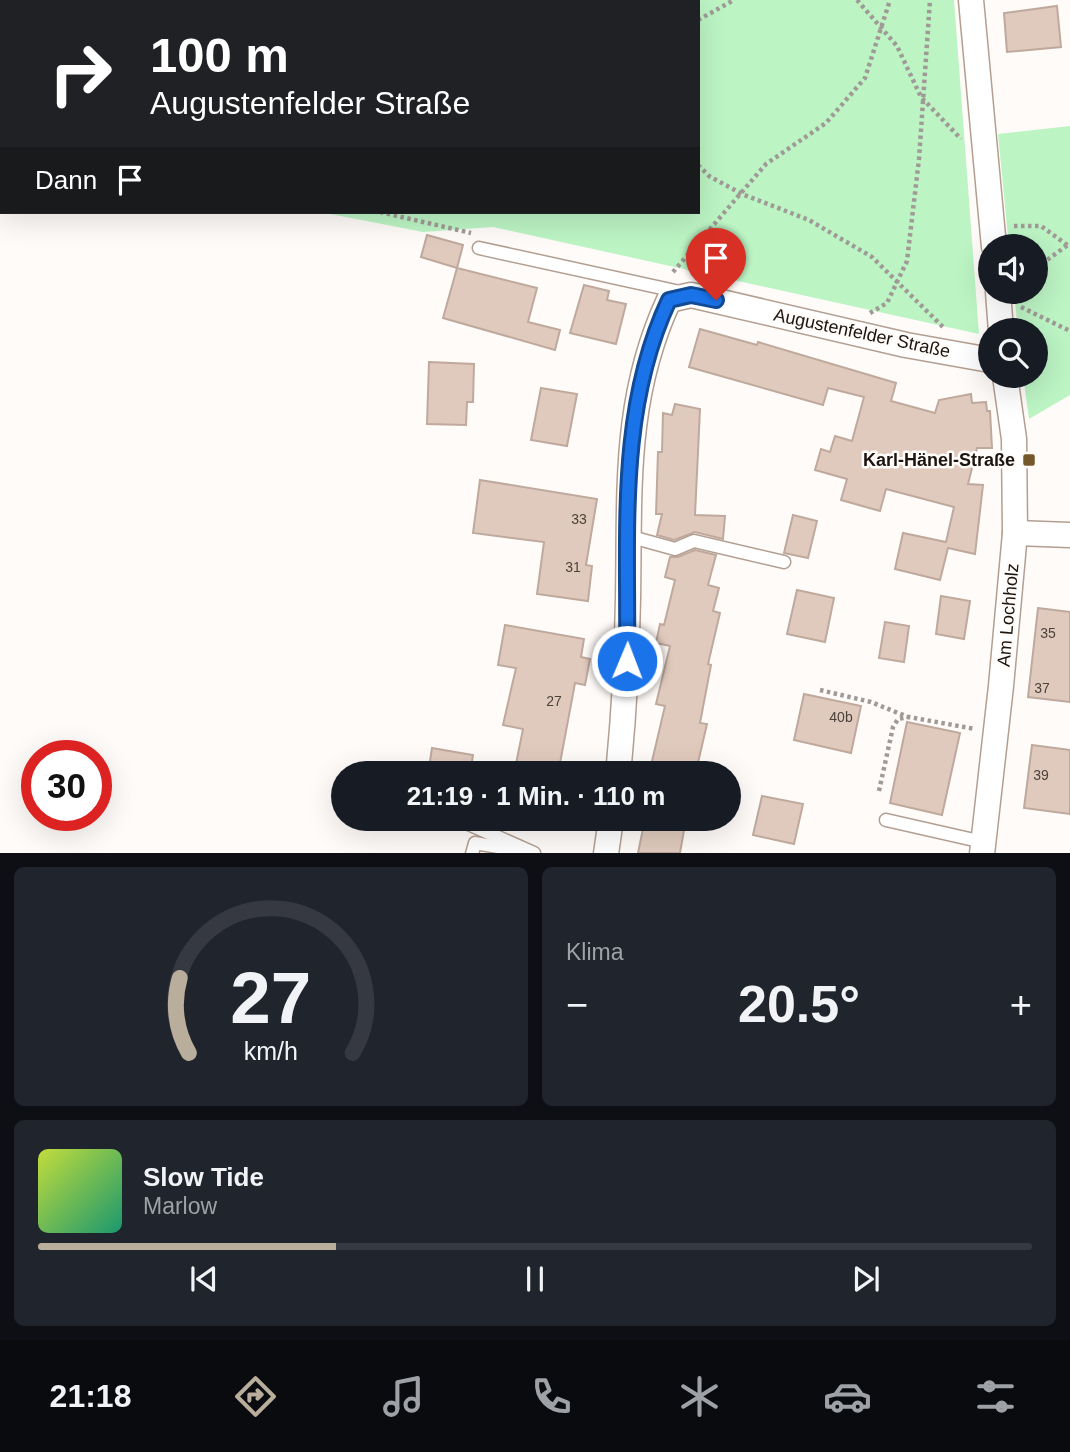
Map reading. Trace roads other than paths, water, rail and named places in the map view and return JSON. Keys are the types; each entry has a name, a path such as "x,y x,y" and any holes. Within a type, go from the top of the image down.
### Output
{"street":[{"path":"971,0 993,234"},
{"path":"619,761 627,683 627,536 632,421 655,330 669,300 680,292"},
{"name":"Augustenfelder Straße","path":"680,292 906,345 978,358"},
{"name":"Am Lochholz","path":"982,848 997,732 1015,533 1014,439 1007,388"},
{"path":"1015,533 1070,535"},
{"path":"606,853 609,831"}],"lane":[{"path":"479,248 680,292"},
{"path":"627,536 675,549 694,541 784,562"},
{"path":"886,820 982,848"},
{"path":"484,831 535,853"},
{"path":"472,853 475,843 535,853"}],"place":[{"name":"Karl-Hänel-Straße","path":"1029,460"}]}
